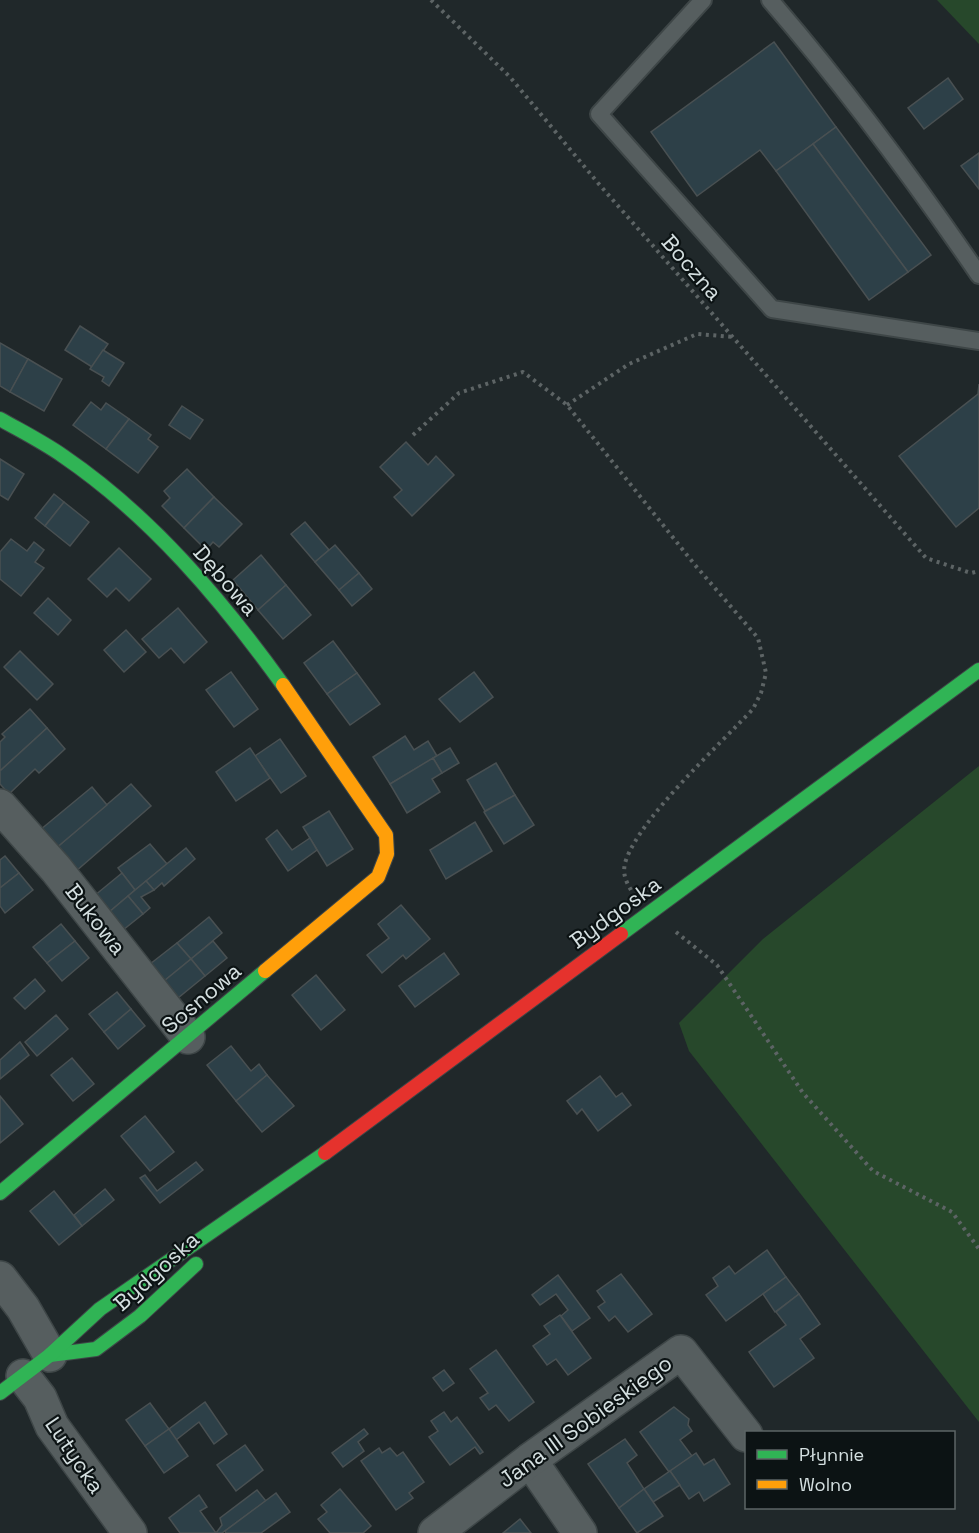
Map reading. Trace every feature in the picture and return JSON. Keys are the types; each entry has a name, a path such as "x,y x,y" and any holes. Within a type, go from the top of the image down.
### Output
{"street":[{"name":"Dębowa","path":"0,419 66,457 150,527 190,568 287,687 373,816"},
{"name":"Bydgoska","path":"12,1384 50,1355 100,1309 276,1189 979,670"},
{"name":"Bukowa","path":"0,806 56,869 188,1036"},
{"name":"Sosnowa","path":"0,1193 378,877 387,854 386,835 373,816"},
{"name":"Bydgoska","path":"50,1355 96,1349 140,1316 276,1189"},
{"path":"0,1278 23,1308 50,1355"},
{"name":"Jana III Sobieskiego","path":"435,1533 530,1460 681,1352 745,1432"},
{"name":"Lutycka","path":"12,1384 40,1398 52,1425 130,1533"},
{"path":"530,1460 580,1533"}],"lane":[{"path":"703,0 598,114 772,309 979,341"},
{"path":"770,0 809,46 939,216 979,275"}],"path":[{"name":"Boczna","path":"431,0 510,77 606,192 926,558 971,573 979,571"},
{"path":"567,405 629,364 697,334 733,337"},
{"path":"413,435 459,393 523,372 567,405 695,565 758,638 764,654 765,673 761,693 753,709 654,815 634,842 626,860 625,879 650,912 717,965 803,1093 873,1171 952,1212 979,1249"}],"green space":[{"path":"937,0 979,0 979,44"},
{"path":"979,766 979,1422 689,1051 679,1023 763,939"}],"building":[{"path":"774,42 836,127 776,171 760,150 697,196 651,132"},
{"path":"948,78 963,99 924,129 908,108"},
{"path":"836,127 931,255 908,272 813,144"},
{"path":"813,144 908,272 869,300 776,171"},
{"path":"979,153 979,189 961,166"},
{"path":"80,326 108,344 92,367 65,350"},
{"path":"0,343 28,359 10,392 0,386"},
{"path":"103,350 124,363 109,386 102,381 104,377 90,369"},
{"path":"28,359 62,379 44,411 10,392"},
{"path":"979,384 979,508 956,527 899,456 978,394"},
{"path":"91,402 101,410 106,403 129,419 106,449 73,425"},
{"path":"182,406 203,420 190,439 169,425"},
{"path":"129,419 151,435 148,439 158,447 138,473 106,449"},
{"path":"406,442 428,465 436,456 454,475 412,516 394,497 402,490 380,467"},
{"path":"0,459 24,474 8,500 0,495"},
{"path":"187,469 214,497 184,528 162,506 170,498 164,491"},
{"path":"54,494 64,502 45,526 35,518"},
{"path":"214,497 242,524 219,547 213,542 206,550 184,528"},
{"path":"64,502 89,522 70,546 45,526"},
{"path":"305,522 329,550 315,562 291,534"},
{"path":"11,539 27,551 34,542 44,550 35,562 44,568 21,596 0,579 0,552"},
{"path":"335,545 359,573 339,590 315,562"},
{"path":"119,548 151,579 129,601 116,588 107,597 88,579"},
{"path":"261,555 286,585 258,610 233,580"},
{"path":"359,573 372,589 352,606 339,590"},
{"path":"286,585 311,615 283,639 258,610"},
{"path":"48,598 71,620 58,635 34,613"},
{"path":"178,608 207,642 184,663 171,648 159,658 142,639"},
{"path":"126,630 146,652 124,672 104,650"},
{"path":"333,641 357,673 327,694 304,663"},
{"path":"20,651 53,684 37,700 4,667"},
{"path":"231,672 258,709 234,727 206,690"},
{"path":"474,672 493,697 460,722 439,699"},
{"path":"357,673 380,704 350,725 327,694"},
{"path":"30,709 47,728 0,771 0,742 5,737 2,734"},
{"path":"47,728 65,749 39,773 35,769 9,794 0,784 0,771"},
{"path":"405,736 414,750 428,741 437,756 390,784 373,757"},
{"path":"280,739 306,776 281,793 255,756"},
{"path":"250,748 270,778 236,801 216,772"},
{"path":"450,748 459,763 442,773 433,758"},
{"path":"433,758 442,773 432,779 440,792 407,813 390,784"},
{"path":"496,763 515,795 485,811 467,780"},
{"path":"131,784 151,806 75,872 55,849"},
{"path":"92,787 107,805 55,849 40,830"},
{"path":"515,795 534,825 504,844 484,812"},
{"path":"329,811 353,849 327,866 303,827"},
{"path":"475,822 492,851 446,879 430,850"},
{"path":"277,830 292,850 310,838 317,850 288,871 266,839"},
{"path":"150,844 167,864 135,890 118,868"},
{"path":"186,848 195,859 164,886 162,883 154,890 146,881"},
{"path":"5,856 19,873 0,888 0,860"},
{"path":"19,873 33,890 5,913 0,906 0,888"},
{"path":"122,873 135,890 108,913 94,896"},
{"path":"146,881 154,890 141,897 150,908 143,914 128,896"},
{"path":"128,896 143,914 123,930 108,913"},
{"path":"401,905 430,939 406,959 403,955 382,973 367,955 389,938 378,924"},
{"path":"209,917 222,933 191,959 177,943"},
{"path":"61,924 75,941 47,963 33,947"},
{"path":"75,941 89,958 62,981 47,963"},
{"path":"213,941 227,958 205,976 191,959"},
{"path":"177,943 191,959 164,981 150,964"},
{"path":"444,953 459,974 415,1007 399,986"},
{"path":"191,959 205,976 178,998 164,981"},
{"path":"316,975 345,1010 321,1030 292,995"},
{"path":"35,979 45,991 25,1009 14,998"},
{"path":"117,992 131,1009 104,1032 89,1014"},
{"path":"131,1009 145,1026 118,1049 104,1032"},
{"path":"56,1015 68,1029 37,1056 25,1042"},
{"path":"20,1042 29,1055 0,1079 0,1060"},
{"path":"231,1046 251,1071 259,1064 267,1075 236,1101 207,1065"},
{"path":"72,1058 94,1084 73,1101 51,1075"},
{"path":"267,1075 294,1106 262,1132 236,1101"},
{"path":"600,1076 616,1097 622,1093 631,1105 598,1131 582,1109 577,1114 567,1101"},
{"path":"0,1096 23,1124 0,1143"},
{"path":"145,1116 174,1152 150,1171 121,1136"},
{"path":"196,1162 203,1170 160,1203 140,1178 145,1175 157,1191"},
{"path":"105,1189 114,1200 82,1226 74,1215"},
{"path":"54,1191 82,1226 59,1245 30,1211"},
{"path":"767,1250 786,1277 726,1321 706,1295 718,1286 713,1278 729,1266 735,1274"},
{"path":"621,1274 652,1314 628,1332 615,1316 609,1321 598,1307 605,1302 597,1291"},
{"path":"558,1275 590,1318 572,1331 561,1316 568,1310 556,1294 540,1305 532,1295"},
{"path":"786,1277 799,1294 775,1312 763,1294"},
{"path":"799,1294 820,1324 800,1339 814,1358 774,1387 749,1352 786,1325 776,1312"},
{"path":"560,1315 591,1358 568,1375 556,1359 547,1365 533,1346 550,1334 544,1326"},
{"path":"496,1350 534,1402 509,1421 496,1405 489,1410 480,1398 488,1393 470,1369"},
{"path":"444,1370 454,1383 443,1391 433,1378"},
{"path":"205,1402 227,1434 214,1444 199,1422 176,1440 169,1429"},
{"path":"150,1403 169,1429 145,1446 126,1420"},
{"path":"674,1407 689,1419 688,1425 692,1431 680,1440 692,1456 669,1472 640,1432"},
{"path":"444,1412 451,1422 457,1417 483,1452 480,1454 475,1447 450,1465 429,1437 438,1431 431,1421"},
{"path":"169,1429 188,1456 164,1473 145,1446"},
{"path":"364,1429 368,1434 358,1442 364,1451 343,1467 332,1453"},
{"path":"625,1439 637,1455 627,1463 644,1489 619,1508 588,1464"},
{"path":"245,1445 263,1470 236,1491 217,1465"},
{"path":"379,1448 382,1453 390,1448 397,1456 403,1452 424,1482 409,1493 413,1498 396,1510 361,1461"},
{"path":"696,1453 704,1465 714,1459 730,1484 704,1501 699,1492 689,1499 670,1471"},
{"path":"670,1471 680,1485 653,1502 644,1489"},
{"path":"340,1489 371,1526 363,1533 330,1533 318,1519 327,1512 321,1505"},
{"path":"644,1489 663,1516 637,1533 619,1508"},
{"path":"257,1490 266,1501 222,1533 216,1533 222,1525 220,1518"},
{"path":"276,1493 290,1512 261,1533 226,1533 225,1531"},
{"path":"199,1495 207,1507 200,1511 216,1533 180,1533 169,1518"},
{"path":"520,1519 531,1533 503,1533"}],"traffic: fast":[{"path":"0,419 63,456 126,505 155,532 235,621 283,685"},
{"path":"621,934 979,670"},
{"path":"0,1193 265,971"},
{"path":"0,1393 50,1355 100,1309 325,1153"},
{"path":"50,1355 96,1349 140,1316 196,1264"}],"traffic: slow":[{"path":"265,971 378,877 387,854 386,835 283,685"}],"traffic: jam":[{"path":"325,1153 621,934"}]}
